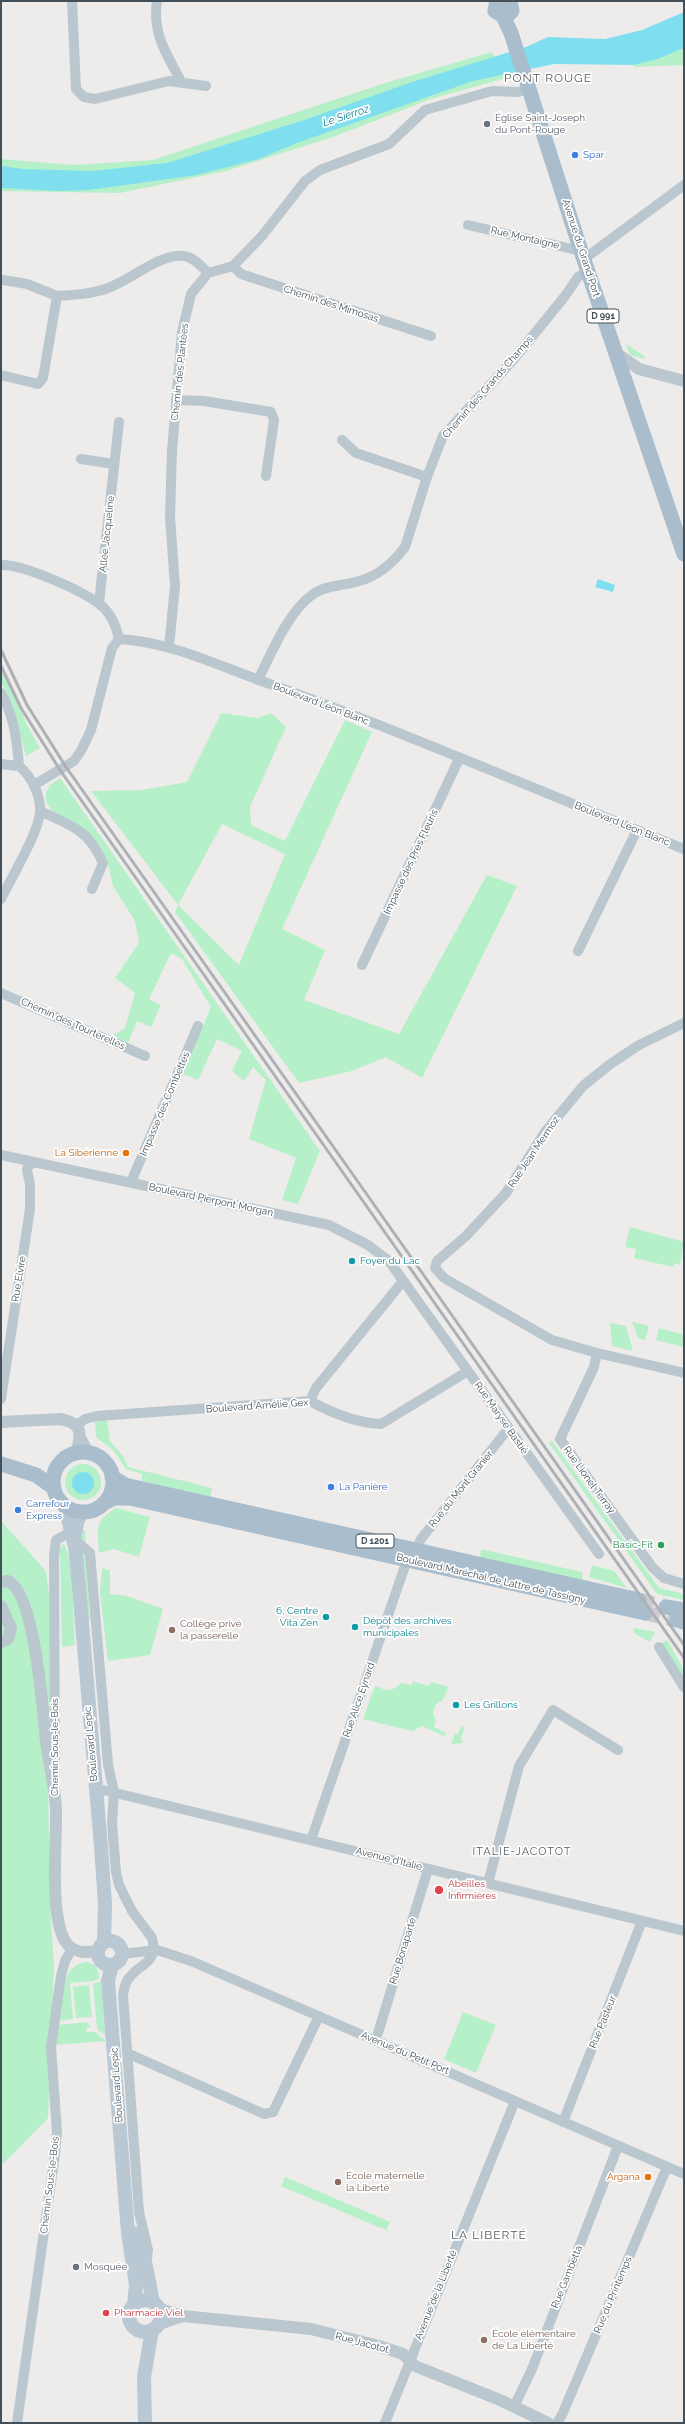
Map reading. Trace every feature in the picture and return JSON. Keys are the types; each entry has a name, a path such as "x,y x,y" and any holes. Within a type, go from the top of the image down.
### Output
{"main road":[{"name":"D 991","path":"506,5 512,37 527,83"},
{"name":"Avenue du Grand Port","path":"527,83 684,554"},
{"path":"82,1452 104,1461 112,1477 111,1491 104,1503 94,1510 82,1512 65,1506 58,1499 53,1487 54,1472 63,1459 82,1452"},
{"path":"1,1464 36,1475 53,1487"},
{"path":"16,1468 58,1466"},
{"name":"Boulevard Maréchal de Lattre de Tassigny","path":"112,1477 125,1485 412,1555 642,1607"},
{"name":"Boulevard Maréchal de Lattre de Tassigny","path":"104,1503 114,1498 130,1498 412,1555"},
{"name":"Boulevard Lepic","path":"65,1506 73,1535 95,1788 94,1946"},
{"path":"73,1535 82,1512"},
{"path":"666,1607 682,1618"},
{"path":"117,1943 122,1952 119,1961 111,1965 103,1963 94,1946 117,1943"},
{"name":"Boulevard Lepic","path":"111,1965 108,1982 126,2206"},
{"path":"126,2206 157,2305 151,2328 144,2372 145,2423"},
{"path":"126,2206 136,2284 134,2305"},
{"path":"151,2328 132,2324 130,2320 130,2309 143,2300 157,2305"}],"street":[{"path":"72,1 76,89 84,98 95,99 169,81 206,86"},
{"path":"157,1 155,17 159,40 182,83"},
{"path":"3,280 27,284 57,296 88,294 108,288 132,278 160,260 171,256 184,256 192,258 208,273 233,266 262,236 305,181 320,170 389,144 425,110 492,91 518,92 527,83"},
{"name":"Chemin des Grands Champs","path":"258,680 287,626 312,595 326,588 370,577 398,556 405,547 427,476 443,436 514,359 565,296 578,277 585,260 684,185"},
{"name":"Rue Montaigne","path":"468,225 585,260"},
{"name":"Chemin des Mimosas","path":"233,266 241,274 431,336"},
{"name":"Chemin des Plantées","path":"170,647 175,586 170,518 176,400 182,332 191,294 208,273"},
{"path":"1,375 38,384 43,378 57,296"},
{"path":"616,353 633,366 649,373 684,381"},
{"path":"176,400 204,401 271,412 274,420 266,476"},
{"name":"Allée Jacqueline","path":"99,603 119,422"},
{"path":"342,440 356,453 427,476"},
{"path":"81,459 114,464"},
{"path":"1,565 11,564 38,574 99,603 115,622 119,639 112,648 91,730 82,749 74,761 34,785"},
{"name":"Boulevard Léon Blanc","path":"119,639 140,640 170,647 327,705 684,849"},
{"path":"1,693 8,706 15,728 19,766"},
{"name":"Impasse des Prés Fleuris","path":"362,965 459,759"},
{"path":"1,764 19,766 25,772 34,785 40,811 37,826 1,899"},
{"path":"40,811 82,831 95,846 103,863 92,890"},
{"path":"578,951 636,830"},
{"name":"Chemin des Tourterelles","path":"1,993 145,1056"},
{"name":"Rue Jean Mermoz","path":"597,1353 552,1340 444,1278 435,1268 437,1262 466,1236 506,1193 546,1132 584,1086 609,1065 639,1045 684,1023"},
{"name":"Impasse des Combettes","path":"131,1182 198,1026"},
{"name":"Boulevard Pierpont Morgan","path":"1,1155 329,1225 368,1245 389,1261 403,1281"},
{"name":"Rue Elvire","path":"1,1399 30,1209 30,1184 27,1170 28,1166 34,1162"},
{"path":"310,1401 316,1388 403,1281"},
{"name":"Rue Maryse Bastié","path":"403,1281 599,1554"},
{"path":"597,1353 684,1373"},
{"name":"Rue Lionel Terray","path":"597,1353 594,1366 560,1439 652,1568 664,1578 684,1584"},
{"name":"Boulevard Amélie Gex","path":"77,1425 85,1420 97,1416 310,1401 332,1414 372,1424 382,1424 468,1371"},
{"path":"1,1422 60,1419 70,1421 77,1425 82,1452"},
{"name":"Rue du Mont Granier","path":"412,1555 426,1532 508,1429"},
{"name":"Chemin Sous-le-Bois","path":"17,2423 55,2154 57,2132 51,2047 62,1969 94,1946 60,1928 57,1918 54,1791 54,1556 56,1540 73,1535"},
{"name":"Boulevard Lepic","path":"73,1535 90,1553 108,1764 114,1792 112,1823 116,1872 119,1885 132,1911 152,1938 154,1950"},
{"name":"Rue Alice Eynard","path":"311,1840 412,1555"},
{"path":"1,1582 8,1580 18,1588 31,1631 42,1686 46,1744 54,1791"},
{"path":"1,1606 11,1628 8,1639 1,1642"},
{"path":"659,1647 684,1687"},
{"path":"488,1883 519,1766 553,1710 618,1750"},
{"name":"Avenue d'Italie","path":"95,1788 684,1931"},
{"name":"Rue Bonaparte","path":"378,2033 428,1869"},
{"name":"Rue Pasteur","path":"563,2122 642,1921"},
{"path":"146,2266 148,2250 139,2212 123,1995 126,1982 150,1961 154,1950"},
{"name":"Avenue du Petit Port","path":"122,1952 154,1950 191,1961 684,2174"},
{"path":"127,2053 264,2114 270,2114 274,2112 319,2016"},
{"name":"Avenue de la Liberté","path":"385,2423 515,2101"},
{"name":"Rue Gambetta","path":"514,2407 532,2369 618,2146"},
{"name":"Rue du Printemps","path":"557,2423 562,2415 667,2167"},
{"name":"Rue Jacotot","path":"157,2305 184,2316 311,2329 379,2346 403,2354 415,2366 514,2407 548,2423"},
{"path":"151,2328 184,2316"}],"green space":[{"path":"684,48 684,65 635,67 634,65 658,59"},
{"path":"492,52 506,78 431,99 333,137 226,171 120,193 1,191 1,159 75,165 153,160 385,83"},
{"path":"626,344 644,356 644,359 630,355"},
{"path":"1,665 27,725 40,748 26,756 13,706 1,681"},
{"path":"221,713 258,718 271,713 286,727 250,807 251,825 285,841 345,720 372,732 282,929 325,950 304,1000 399,1034 487,875 517,886 422,1078 386,1057 352,1071 299,1083 175,912 178,905 91,791 142,790 187,782","holes":["222,824 285,854 239,965 178,905"]},
{"path":"60,778 320,1151 298,1204 282,1200 296,1158 249,1139 266,1080 253,1067 244,1081 232,1071 242,1051 217,1039 198,1080 183,1074 211,1007 182,959 171,953 149,999 161,1005 151,1027 137,1021 128,1043 112,1036 125,1028 135,993 115,978 139,943 135,921 113,886 107,860 98,844 53,812 46,802 46,793 50,785"},
{"path":"630,1227 684,1242 680,1265 674,1263 673,1267 634,1258 636,1249 625,1247"},
{"path":"632,1322 649,1326 645,1340 638,1338"},
{"path":"610,1323 626,1326 633,1351 612,1346"},
{"path":"659,1328 684,1335 684,1347 656,1340"},
{"path":"95,1420 107,1420 110,1441 123,1456 128,1467 212,1488 210,1498 142,1481 142,1474 126,1469 114,1451 96,1437"},
{"path":"552,1441 659,1588 684,1594 684,1600 657,1594 549,1443"},
{"path":"83,1464 93,1467 98,1472 101,1482 98,1492 93,1497 83,1500 73,1497 68,1492 65,1482 68,1472 73,1467"},
{"path":"116,1508 150,1517 139,1557 114,1549 99,1553 98,1527 100,1522"},
{"path":"1,1521 46,1571 52,1618 53,1651 48,1780 50,1905 54,1965 48,2118 1,2166"},
{"path":"80,1530 85,1530 90,1621 86,1622"},
{"path":"63,1544 69,1560 71,1574 75,1645 62,1647 60,1550"},
{"path":"481,1549 582,1572 583,1582 480,1559"},
{"path":"592,1565 614,1571 627,1588 589,1577"},
{"path":"102,1568 110,1571 110,1594 127,1596 163,1609 150,1655 108,1661 100,1593"},
{"path":"634,1628 655,1632 650,1642 634,1633"},
{"path":"667,1640 684,1670 684,1683 661,1644"},
{"path":"413,1681 428,1686 432,1682 448,1687 443,1700 435,1705 433,1714 436,1721 434,1727 446,1733 444,1736 422,1726 412,1731 363,1719 375,1686 389,1690 395,1688 401,1683 412,1685"},
{"path":"462,1726 465,1727 461,1738 463,1743 451,1744 455,1734 457,1735"},
{"path":"87,1962 96,1966 100,1978 93,1981 70,1983 73,2019 58,2021 61,1994 67,1976 78,1964"},
{"path":"101,1981 105,2035 97,2029 93,1984"},
{"path":"89,1985 92,2017 76,2018 73,1987"},
{"path":"463,2012 496,2025 476,2073 444,2059"},
{"path":"87,2022 91,2027 86,2028 87,2032 95,2032 106,2041 54,2045 58,2025"},
{"path":"285,2177 390,2222 386,2230 281,2186"}],"water":[{"name":"Le Sierroz","path":"684,12 684,48 658,59 634,65 554,64 473,81 297,143 259,159 197,175 89,190 59,191 1,188 1,166 23,169 92,171 167,163 304,120 412,82 526,47 548,37 605,39 642,30"},
{"path":"598,579 615,585 613,592 595,587"},
{"path":"83,1472 87,1473 93,1479 93,1487 87,1493 83,1494 79,1493 73,1487 72,1483 73,1479 79,1473"}],"tunnel":[{"path":"639,1600 666,1607"},
{"path":"645,1613 677,1620"}],"railway":[{"path":"1,650 27,705 66,767 684,1645"},
{"path":"1,666 21,708 60,770 684,1658"}],"place":[{"name":"Église Saint-Joseph du Pont-Rouge","path":"487,124"},
{"name":"Spar","path":"575,155"},
{"name":"La Sibérienne","path":"126,1153"},
{"name":"Foyer du Lac","path":"352,1261"},
{"name":"La Panière","path":"331,1487"},
{"name":"Carrefour Express","path":"18,1510"},
{"name":"Basic-Fit","path":"661,1545"},
{"name":"6, Centre Vita Zen","path":"326,1617"},
{"name":"Dépôt des archives municipales","path":"355,1627"},
{"name":"Collège privé la passerelle","path":"172,1630"},
{"name":"Les Grillons","path":"456,1705"},
{"name":"Abeilles Infirmières","path":"439,1890"},
{"name":"Argana","path":"648,2177"},
{"name":"École maternelle la Liberté","path":"338,2182"},
{"name":"Mosquée","path":"76,2267"},
{"name":"Pharmacie Viel","path":"106,2313"},
{"name":"École élémentaire de La Liberté","path":"484,2340"}],"district":[{"name":"PONT ROUGE","path":"548,78"},
{"name":"ITALIE-JACOTOT","path":"522,1852"},
{"name":"LA LIBERTÉ","path":"489,2235"}]}
